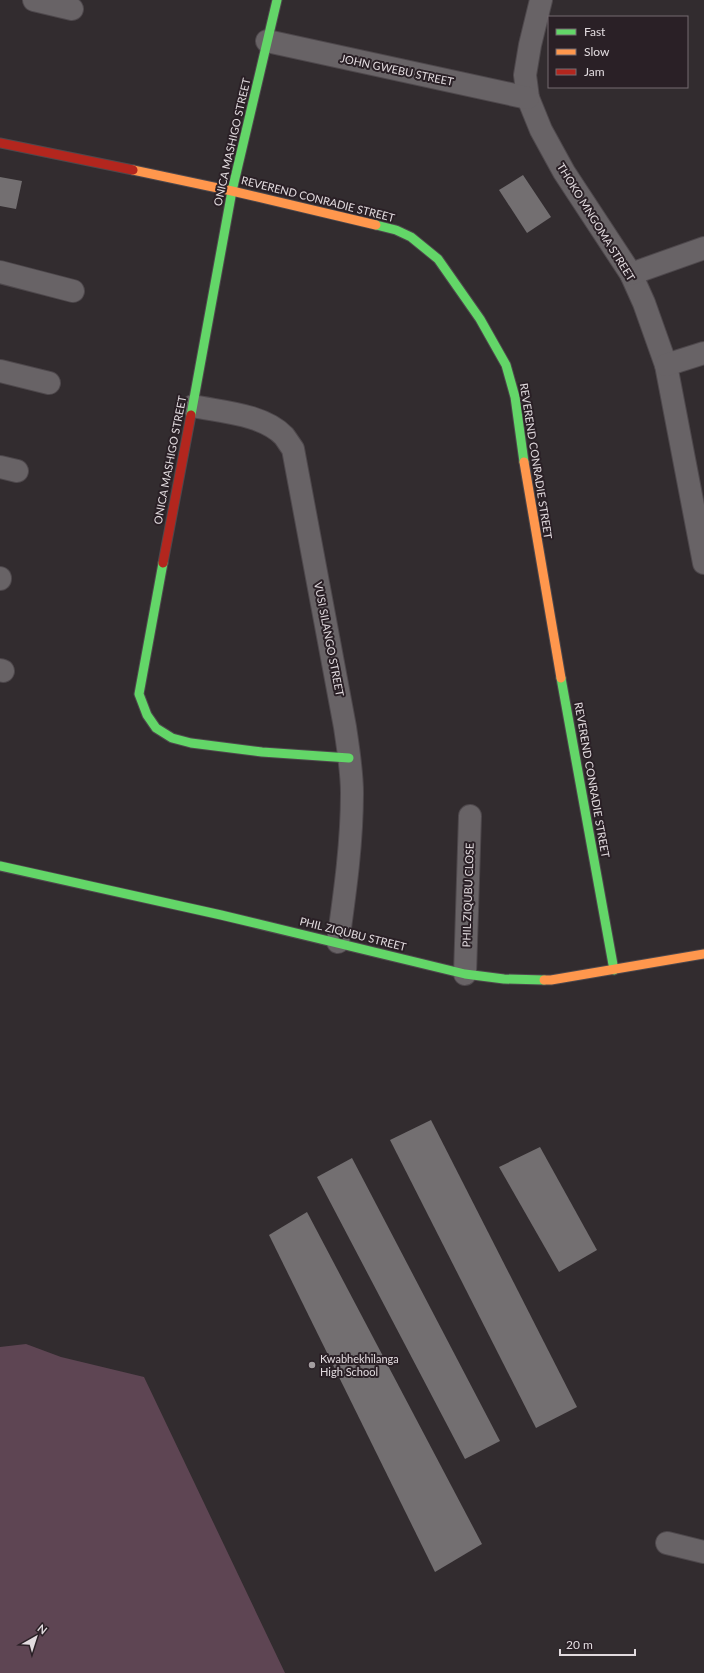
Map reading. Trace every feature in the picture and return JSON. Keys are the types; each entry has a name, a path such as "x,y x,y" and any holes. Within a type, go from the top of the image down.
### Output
{"street":[{"path":"34,0 72,9"},
{"name":"ONICA MASHIGO STREET","path":"276,0 232,191 139,694 143,710 150,722 162,733 178,741 252,752 349,758"},
{"name":"THOKO MNGOMA STREET","path":"541,0 530,45 525,75 528,98 541,130 564,172 631,274 644,303 666,365 704,558"},
{"name":"JOHN GWEBU STREET","path":"267,41 528,98"},
{"name":"REVEREND CONRADIE STREET","path":"0,144 232,191 367,222 396,230 411,237 438,259 480,319 506,365 515,397 528,494 614,970"},
{"path":"631,274 704,248"},
{"path":"0,272 73,291"},
{"path":"666,365 704,353"},
{"path":"0,371 49,383"},
{"name":"VUSI SILANGO STREET","path":"193,406 259,420 272,427 285,437 292,449 344,719 349,758 352,792 349,861 338,942"},
{"name":"PHIL ZIQUBU CLOSE","path":"465,974 470,816"},
{"name":"PHIL ZIQUBU STREET","path":"0,866 222,915 465,974 504,980 550,980 704,954"},
{"path":"667,1543 704,1552"}],"shaded area":[{"path":"26,1344 61,1357 144,1377 285,1673 0,1673 0,1347"}],"building":[{"path":"523,175 551,217 527,233 499,190"},
{"path":"0,177 22,181 16,209 0,206"},
{"path":"431,1120 577,1407 536,1428 390,1140"},
{"path":"540,1147 597,1250 559,1272 499,1167"},
{"path":"352,1158 500,1441 465,1459 317,1177"},
{"path":"307,1212 482,1544 435,1572 269,1235"}],"traffic: fast":[{"path":"191,415 232,191 277,0"},
{"path":"376,225 396,230 411,237 438,259 480,319 506,365 515,397 524,462"},
{"path":"163,563 139,694 147,715 156,728 172,738 191,743 262,752 349,758"},
{"path":"561,678 614,970"},
{"path":"0,866 221,915 465,974 504,979 544,980"}],"traffic: slow":[{"path":"133,170 232,191 376,225"},
{"path":"524,462 561,678"},
{"path":"544,980 704,954"}],"traffic: jam":[{"path":"0,143 133,170"},
{"path":"163,563 191,415"}],"place":[{"name":"Kwabhekhilanga High School","path":"312,1365"}]}
